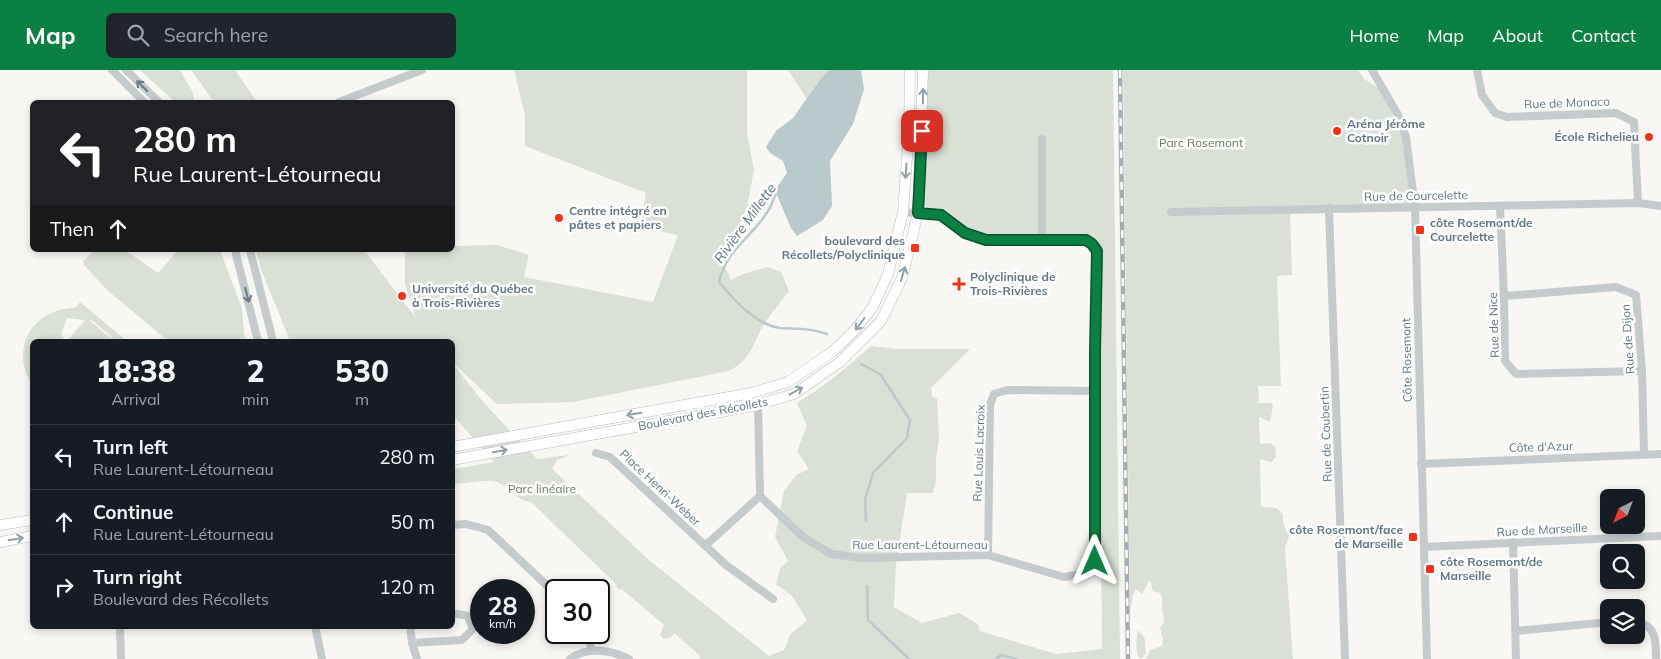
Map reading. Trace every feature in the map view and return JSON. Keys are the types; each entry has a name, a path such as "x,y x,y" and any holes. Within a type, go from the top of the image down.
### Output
{"main road":[{"name":"Boulevard des Récollets","path":"455,446 751,393 788,382 832,352 853,332 873,307 888,274 903,212 909,131 910,70"},
{"name":"Boulevard des Récollets","path":"455,459 758,404 794,394 840,362 881,321 902,278 918,213 923,70"},
{"path":"0,525 30,520"},
{"path":"0,542 30,536"}],"street":[{"path":"112,70 142,100"},
{"path":"126,70 157,100"},
{"path":"344,100 422,70"},
{"name":"Côte Rosemont","path":"1372,70 1397,113 1406,137 1415,208 1427,659"},
{"name":"Rue de Monaco","path":"1478,70 1482,95 1495,113 1506,117 1616,113 1634,122 1638,203"},
{"path":"1042,139 1042,239"},
{"name":"Rue de Courcelette","path":"1171,212 1638,203 1661,206"},
{"name":"Rue de Nice","path":"1500,206 1505,361 1516,374 1642,371"},
{"name":"Rue de Coubertin","path":"1329,208 1345,659"},
{"path":"903,212 918,213"},
{"name":"Rue Laurent-Létourneau","path":"760,496 803,537 831,554 862,558 988,555 1064,577 1087,572 1095,561 1097,251 1086,240 986,240 965,233 941,215 918,213"},
{"path":"236,252 258,339"},
{"path":"239,262 251,252 273,339"},
{"name":"Rue de Dijon","path":"1504,296 1616,287 1636,295 1642,371 1644,454"},
{"name":"Rue Louis Lacroix","path":"988,555 990,405 994,394 1007,390 1095,390"},
{"path":"706,545 760,496 758,404"},
{"name":"Place Henri-Weber","path":"596,453 610,457 726,565 773,600"},
{"name":"Côte d'Azur","path":"1421,464 1661,454"},
{"path":"455,525 466,524 488,530 545,584"},
{"name":"Rue de Marseille","path":"1424,547 1661,536"},
{"path":"1513,542 1516,659"},
{"path":"412,643 462,640 473,629 468,616 455,614"},
{"path":"1516,631 1600,623"},
{"path":"1645,625 1653,631 1656,643 1656,659"},
{"path":"120,629 121,659"},
{"path":"316,629 322,659"},
{"path":"410,629 416,659"},
{"path":"590,644 591,651"},
{"path":"570,659 576,654 591,651 610,651 629,659"}],"green space":[{"path":"140,70 180,70 193,93 194,100 173,100"},
{"path":"191,70 235,70 256,100 213,100"},
{"path":"514,70 747,70 747,132 754,170 747,207 723,262 731,280 743,274 768,267 781,272 789,291 763,326 743,361 729,371 573,402 497,404 455,365 455,339 289,339 261,269 257,252 366,252 416,318 405,284 405,252 455,252 455,246 497,245 529,255 524,277 653,302 678,235 640,227 646,193 525,146 525,115"},
{"path":"788,70 829,70 807,99"},
{"name":"Parc linéaire","path":"928,70 1113,70 1120,659 700,659 698,654 674,633 670,638 664,639 660,635 664,625 623,590 618,589 616,584 531,502 521,499 498,482 484,481 455,484 455,469 494,462 455,417 455,367 484,403 537,459 570,455 557,460 552,469 649,560 769,656 784,650 790,635 807,620 792,596 776,584 780,569 788,561 775,537 784,491 796,475 809,469 797,451 807,426 797,403 826,383 871,346 898,349 970,349 931,388 932,397 937,398 939,439 936,459 936,481 933,493 907,493 896,565 894,607 922,623 959,613 978,624 980,631 1056,654 1102,649 1098,355 1100,245 1088,235 986,237 968,231 947,214 936,209 929,209 921,201"},
{"name":"Parc Rosemont","path":"1123,70 1358,70 1364,79 1381,89 1395,113 1404,137 1415,211 1290,214 1292,275 1277,276 1281,386 1258,386 1259,403 1271,403 1273,406 1270,422 1259,417 1260,443 1270,443 1275,446 1276,457 1271,462 1260,459 1261,507 1277,508 1283,514 1283,523 1289,536 1285,548 1293,659 1145,659 1150,650 1162,646 1163,639 1160,628 1164,620 1162,599 1160,593 1153,591 1150,580 1142,594 1136,589 1130,613"},
{"path":"93,252 128,252 158,273 176,252 221,252 242,309 245,339 166,339 107,290 84,265 83,261"},
{"path":"80,302 125,339 114,339 93,321 89,320 112,339 69,339 85,320 67,318 61,335 64,337 62,339 30,339 30,380 23,357 24,345 29,333 47,315 60,310 75,308"},
{"path":"1138,630 1145,641 1146,652 1143,658 1139,658 1137,651 1136,640"}],"shaded area":[{"path":"829,70 861,70 864,89 853,124 830,161 832,206 823,220 797,236 791,228 775,190 787,173 783,161 770,153 766,147 776,131 793,118"}],"waterway":[{"name":"Rivière Millette","path":"778,191 761,221 728,260 719,282 738,303 762,322 780,328 810,330 827,334"},
{"name":"Rivière Millette","path":"861,364 880,374 910,420 907,438 873,473 865,499 866,521"},
{"name":"Rivière Millette","path":"867,586 868,620 909,659"},
{"name":"Rivière Millette","path":"996,659 1001,655 1017,659"}],"railway":[{"path":"1120,70 1128,659"}],"place":[{"name":"Aréna Jérôme Cotnoir","path":"1337,131"},
{"name":"École Richelieu","path":"1649,137"},
{"name":"Centre intégré en pâtes et papiers","path":"559,218"},
{"name":"côte Rosemont/de Courcelette","path":"1420,230"},
{"name":"boulevard des Récollets/Polyclinique","path":"915,248"},
{"name":"Polyclinique de Trois-Rivières","path":"959,284"},
{"name":"Université du Québec à Trois-Rivières","path":"402,296"},
{"name":"côte Rosemont/face de Marseille","path":"1413,537"},
{"name":"côte Rosemont/de Marseille","path":"1430,569"}],"route":[{"path":"922,131 918,213 941,215 965,233 986,240 1086,240 1097,251 1095,561"}]}
